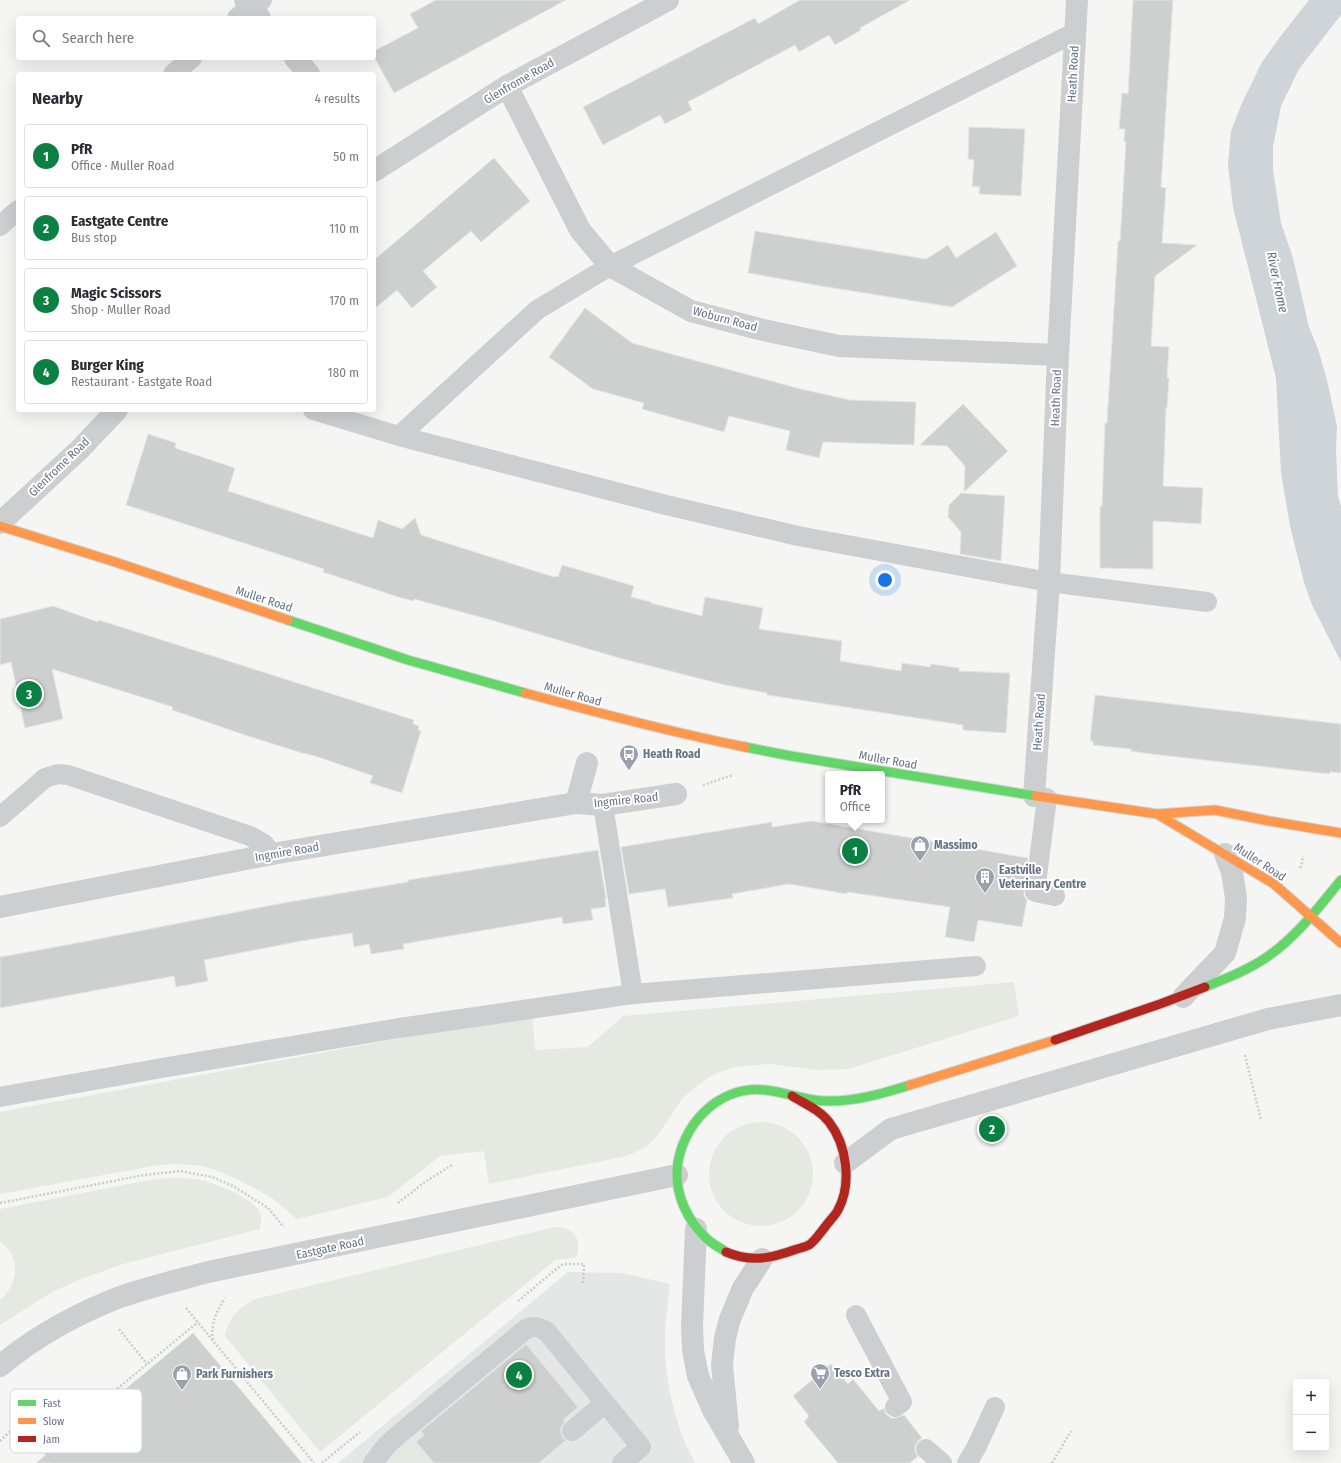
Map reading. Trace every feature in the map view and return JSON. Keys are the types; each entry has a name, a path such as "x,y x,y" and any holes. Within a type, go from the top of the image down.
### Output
{"main road":[{"name":"Muller Road","path":"0,524 408,660 600,714 699,738 783,755 881,771"},
{"name":"Muller Road","path":"885,772 1156,814 1215,810 1268,821 1341,833"},
{"name":"Muller Road","path":"1156,814 1274,884 1341,943"},
{"path":"792,1096 822,1115 834,1130 841,1145 845,1163 845,1190 838,1210 809,1245 786,1255 762,1260 746,1258 726,1252 708,1240 686,1215 681,1202 677,1175 677,1159 689,1128 707,1108 731,1094 750,1090 773,1090 792,1096 821,1101 850,1099 882,1093 1037,1046 1183,997 1250,968 1271,955 1311,916 1341,880"}],"street":[{"name":"Glenfrome Road","path":"378,161 507,86 668,0"},
{"name":"Heath Road","path":"1040,797 1058,355 1077,0"},
{"path":"297,60 307,72"},
{"name":"Woburn Road","path":"507,86 580,230 610,266 691,311 759,329 840,346 1058,355"},
{"name":"Glenfrome Road","path":"0,524 78,450 115,412"},
{"name":"Ingmire Road","path":"576,803 586,763"},
{"name":"Ingmire Road","path":"0,907 272,854 576,803 603,805 676,794"},
{"path":"1183,997 1225,953 1236,918 1236,898 1232,872 1225,854"},
{"path":"845,1163 891,1129 1268,1019 1341,1005"},
{"name":"Eastgate Road","path":"0,1366 16,1352 48,1331 85,1311 121,1297 159,1285 208,1272 677,1175"},
{"path":"696,1228 692,1304 693,1350 698,1376 713,1410 744,1463"},
{"path":"729,1437 722,1365 725,1338 730,1318 743,1288 762,1260"}],"lane":[{"path":"399,436 536,310 610,266 1076,32"},
{"path":"175,72 190,60"},
{"path":"0,226 16,212"},
{"path":"320,412 399,436 662,504 783,532 1049,582 1207,602"},
{"path":"0,817 45,778 58,774 68,775 250,836 264,844 272,854"},
{"path":"1040,797 1034,892 1055,896"},
{"path":"603,805 633,994"},
{"path":"0,1098 156,1068 399,1028 633,994 976,966"},
{"path":"856,1315 902,1402 895,1407"},
{"path":"373,1463 386,1446 398,1435 529,1327 540,1327 547,1332 641,1446 622,1462"},
{"path":"572,1430 606,1403"},
{"path":"967,1463 976,1448 995,1407"},
{"path":"926,1449 942,1463"}],"path":[{"path":"1297,874 1302,863 1304,850"},
{"path":"1244,1050 1261,1120"},
{"path":"397,1204 425,1182 452,1164"},
{"path":"0,1203 144,1175 180,1171 212,1177 233,1186 268,1208 286,1228"},
{"path":"213,1340 212,1332 215,1316 227,1296"},
{"path":"182,1303 314,1463"},
{"path":"117,1389 198,1322"},
{"path":"116,1326 148,1364"},
{"path":"1052,1463 1071,1430"},
{"path":"0,1440 10,1431"},
{"path":"46,1453 54,1463"}],"shaded area":[{"path":"1014,982 1019,1016 848,1069 817,1070 770,1064 734,1067 715,1074 699,1084 682,1099 658,1135 646,1147 627,1156 489,1184 484,1151 440,1156 388,1197 297,1219 272,1198 241,1181 210,1168 195,1165 173,1164 153,1166 0,1194 0,1112 532,1014 535,1050 588,1047 623,1016"},
{"path":"761,1122 781,1126 798,1137 809,1154 813,1174 809,1194 798,1211 781,1222 761,1226 741,1222 724,1211 713,1194 709,1174 713,1154 724,1137 741,1126"},
{"path":"166,1178 188,1178 201,1180 234,1192 251,1202 257,1208 261,1219 260,1229 123,1264 84,1278 54,1291 0,1325 0,1300 11,1287 15,1271 12,1255 0,1242 0,1209"},
{"path":"555,1227 567,1229 575,1235 578,1244 577,1256 573,1258 555,1260 320,1452 225,1336 226,1330 232,1318 239,1309 255,1299"},
{"path":"568,1272 623,1273 670,1284 665,1329 665,1357 669,1389 683,1438 695,1463 338,1463"},
{"path":"416,1442 434,1463 391,1463 392,1461"}],"water":[{"name":"River Frome","path":"1309,0 1341,0 1341,15 1299,69 1281,106 1273,147 1273,170 1281,223 1293,258 1309,327 1318,349 1327,380 1337,426 1336,449 1338,497 1341,506 1341,662 1312,605 1304,582 1290,526 1281,473 1276,378 1233,207 1228,165 1231,131 1242,103 1262,62"}],"building":[{"path":"436,0 566,0 394,93 376,60 376,50 418,28 410,14"},
{"path":"800,0 910,0 860,28 861,30 835,45 829,35 799,52 795,45 688,102 692,110 665,124 660,115 603,145 583,107 755,18 758,24"},
{"path":"1133,0 1173,0 1161,187 1166,188 1162,243 1197,245 1155,276 1151,346 1169,347 1167,378 1169,378 1166,408 1163,486 1203,488 1201,524 1153,521 1153,569 1100,568 1100,506 1102,506 1105,423 1107,423 1118,241 1120,241 1126,142 1124,141 1125,129 1119,129 1122,93 1128,94"},
{"path":"969,127 1025,129 1021,196 979,194 980,187 972,186 974,160 968,159"},
{"path":"494,158 530,201 481,242 471,231 423,271 437,287 412,308 397,290 376,307 376,258"},
{"path":"755,231 926,259 948,245 956,258 996,232 1017,266 952,307 748,273"},
{"path":"585,308 632,343 801,389 850,400 916,402 914,445 823,442 819,458 786,450 790,431 729,416 724,432 642,409 644,403 593,389 549,357"},
{"path":"963,404 1008,451 964,492 965,466 947,446 920,445"},
{"path":"148,434 176,443 175,448 235,468 228,491 373,538 378,520 402,529 415,518 421,535 554,577 558,577 562,565 634,586 631,597 651,603 702,616 705,597 763,608 759,629 842,641 840,661 901,671 902,663 930,667 931,664 959,668 959,671 1010,673 1006,733 963,730 963,725 767,695 767,693 725,685 619,658 491,620 414,599 413,601 398,597 323,572 324,569 126,505"},
{"path":"961,493 1005,496 1001,561 960,554 961,532 948,517 949,505"},
{"path":"53,606 98,622 99,620 414,720 413,724 419,726 418,730 421,731 402,793 370,783 373,776 172,710 173,707 52,669 63,719 25,728 11,662 0,665 0,619"},
{"path":"1095,695 1341,724 1341,773 1330,772 1329,774 1151,754 1131,751 1131,749 1093,745 1093,741 1090,741"},
{"path":"812,821 1028,858 1024,891 1024,896 1027,900 1022,927 978,920 974,942 945,937 950,907 847,892 847,894 789,884 732,894 733,898 668,907 665,889 629,894 621,847 772,822 772,827"},
{"path":"598,850 606,898 606,907 591,909 593,920 563,924 562,917 403,944 404,949 371,954 369,944 354,947 352,933 301,941 204,960 208,981 176,987 174,976 0,1008 0,957 283,903 408,882 408,880"},
{"name":"Park Furnishers","path":"193,1333 302,1463 36,1463 48,1453 142,1453 142,1389 125,1389"},
{"path":"526,1344 578,1407 563,1420 565,1422 561,1427 561,1433 563,1438 566,1440 539,1463 434,1463 416,1442 424,1435 421,1431"},
{"name":"Tesco Extra","path":"831,1364 848,1384 853,1379 879,1411 884,1408 886,1414 891,1418 904,1415 922,1438 915,1446 915,1452 918,1456 910,1463 838,1463 804,1422 809,1416 793,1396"}],"traffic: fast":[{"path":"288,620 408,660 525,693"},
{"path":"745,747 883,771"},
{"path":"885,771 1036,796"},
{"path":"1205,987 1250,967 1275,951 1296,933 1341,880"},
{"path":"726,1252 709,1241 692,1222 678,1189 677,1171 680,1154 685,1139 694,1124 704,1112 717,1102 732,1094 748,1090 765,1090 819,1101 838,1101 869,1096 910,1085"}],"traffic: slow":[{"path":"0,526 115,562 288,620"},
{"path":"525,693 634,722 745,747"},
{"path":"1036,796 1157,814 1215,810 1341,833"},
{"path":"1157,814 1274,884 1341,943"},
{"path":"910,1085 1055,1040"}],"traffic: jam":[{"path":"1055,1040 1205,987"},
{"path":"726,1252 745,1257 762,1258 779,1255 808,1246 838,1210 845,1189 846,1177 846,1165 840,1142 829,1122 821,1114 792,1096"}],"place":[{"name":"Magic Scissors","path":"29,694"},
{"name":"Heath Road","path":"629,771"},
{"name":"PfR","path":"855,851"},
{"name":"Massimo","path":"920,862"},
{"name":"Eastville Veterinary Centre","path":"985,894"},
{"name":"Eastgate Centre","path":"992,1129"},
{"name":"Burger King","path":"519,1375"},
{"name":"Tesco Extra","path":"820,1390"},
{"name":"Park Furnishers","path":"182,1391"}]}
